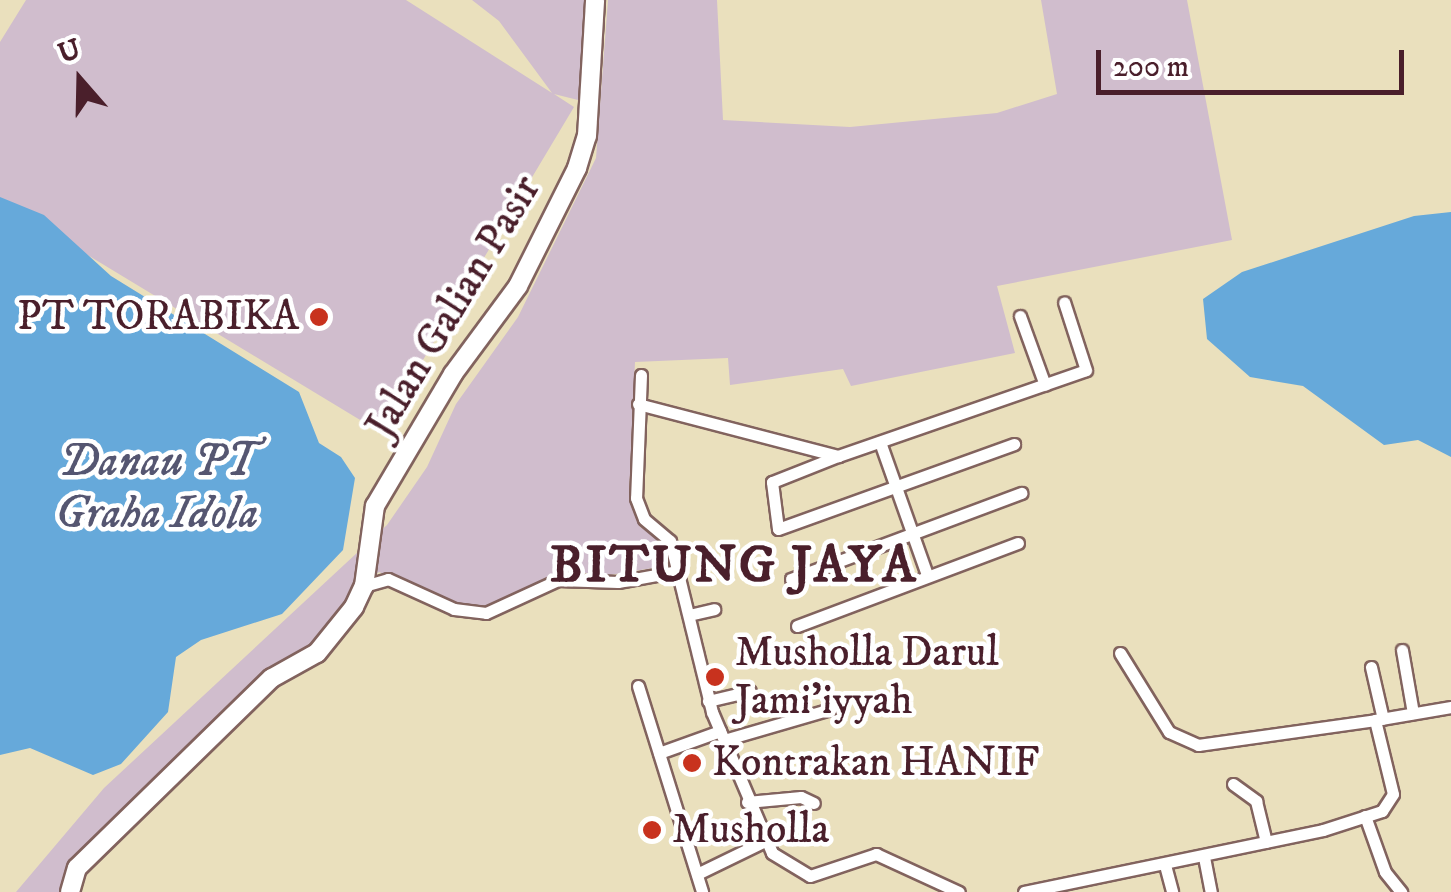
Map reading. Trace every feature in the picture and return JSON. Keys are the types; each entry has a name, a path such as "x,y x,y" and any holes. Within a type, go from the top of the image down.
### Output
{"street":[{"name":"Jalan Galian Pasir","path":"364,586 375,506 453,374 518,286 577,168 587,136 595,0"},
{"path":"1014,444 778,529 772,482 1088,368 1064,302"},
{"path":"1020,316 1045,384"},
{"path":"640,375 636,498 644,519 668,537 708,701 765,840 798,874 820,875 876,854 959,892"},
{"path":"638,404 838,456"},
{"path":"880,442 927,576"},
{"path":"791,578 1021,492"},
{"path":"797,626 1018,543"},
{"path":"70,892 77,868 153,792 272,678 317,654 364,586 388,578 454,609 486,613 558,580 618,582 678,571"},
{"path":"689,615 714,609"},
{"path":"1402,650 1413,713"},
{"path":"1120,653 1169,732 1198,745 1451,707"},
{"path":"1024,892 1165,866 1382,811 1393,794 1372,668"},
{"path":"638,686 702,892"},
{"path":"708,701 750,690"},
{"path":"660,753 831,709"},
{"path":"1233,784 1256,801 1266,842"},
{"path":"747,802 800,797 814,803"},
{"path":"1364,816 1384,872 1401,892"},
{"path":"696,874 765,840"},
{"path":"1204,857 1211,892"},
{"path":"1165,866 1172,892"}],"shaded area":[{"name":"PT TORABIKA","path":"26,0 406,0 552,93 499,21 472,0 586,0 582,101 554,94 574,107 380,432 0,202 0,42"},
{"path":"608,0 717,0 723,120 850,127 997,113 1057,94 1041,0 1187,0 1232,240 997,286 1015,353 851,386 843,369 730,385 728,358 635,362 629,496 640,527 656,536 665,566 604,576 573,571 543,579 498,606 460,604 379,572 354,593 326,636 64,892 16,892 104,788 387,525 427,467 456,404 518,317 596,158"}],"water":[{"name":"Danau PT Graha Idola","path":"0,197 44,215 111,276 299,392 319,443 341,457 355,478 343,550 282,614 201,640 176,657 168,712 121,764 93,775 30,748 0,755"},
{"path":"1451,212 1451,457 1418,440 1384,445 1303,386 1250,377 1207,339 1203,299 1242,272 1414,216"}],"place":[{"name":"PT TORABIKA","path":"319,317"},
{"name":"Musholla Darul Jami'iyyah","path":"715,677"},
{"name":"Kontrakan HANIF","path":"692,763"},
{"name":"Musholla","path":"652,830"}],"district":[{"name":"BITUNG JAYA","path":"734,567"}]}
